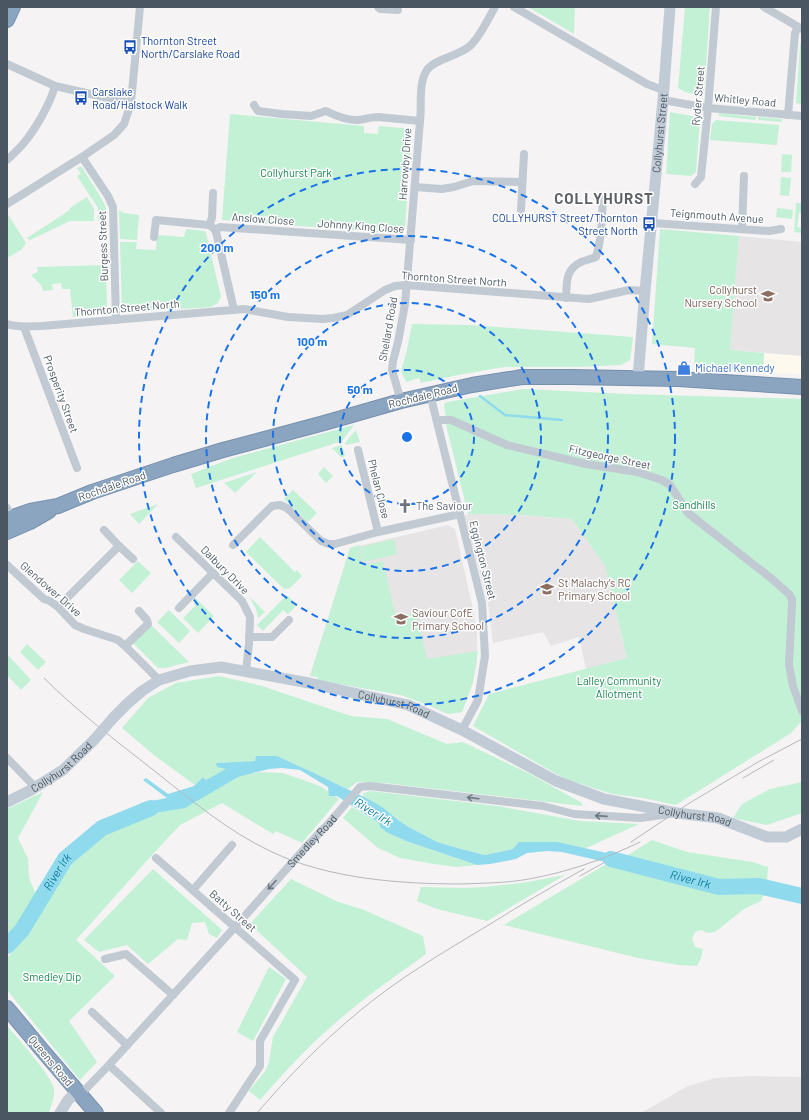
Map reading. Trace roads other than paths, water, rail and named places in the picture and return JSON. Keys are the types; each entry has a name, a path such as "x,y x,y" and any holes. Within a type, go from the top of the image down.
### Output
{"highway":[{"path":"7,20 13,7"},
{"name":"Rochdale Road","path":"7,532 30,522 58,506 92,492 173,465 400,400 472,385 522,377 571,377 678,379 802,386"},
{"name":"Rochdale Road","path":"8,515 58,506"},
{"name":"Queens Road","path":"9,1010 96,1113"}],"street":[{"path":"7,204 114,135 124,124 131,103 140,7"},
{"path":"378,7 380,9 398,10"},
{"path":"420,121 422,86 428,69 434,63 455,55 469,46 475,40 495,7"},
{"path":"514,7 647,84 663,95"},
{"name":"Collyhurst Street","path":"638,378 670,7"},
{"name":"Ryder Street","path":"695,184 701,177 716,7"},
{"path":"764,7 800,28 795,34 788,115"},
{"path":"7,64 55,86 131,103"},
{"path":"7,160 23,144 39,120 53,95 55,86"},
{"name":"Whitley Road","path":"663,95 708,108 802,116"},
{"name":"Harrowby Drive","path":"254,105 258,111 282,114 311,116 326,111 340,118 356,120 378,117 420,121 406,285"},
{"path":"522,210 524,154"},
{"name":"Burgess Street","path":"82,156 108,196 113,207 116,320"},
{"path":"742,229 744,176"},
{"path":"415,187 442,189 454,187 474,180 522,182"},
{"path":"213,193 212,227 234,310"},
{"path":"566,298 568,275 573,267 596,257 600,237 603,196"},
{"name":"Anslow Close","path":"154,237 156,220 212,227 310,233"},
{"name":"Teignmouth Avenue","path":"652,223 769,231 781,229"},
{"name":"Johnny King Close","path":"310,233 410,240"},
{"name":"Thornton Street North","path":"7,324 24,327 244,309 288,317 323,319 347,315 385,290 395,286 406,285 589,299 629,290 645,291"},
{"name":"Shellard Road","path":"400,400 392,370 392,361 401,328 405,304 406,285"},
{"name":"Prosperity Street","path":"24,327 77,468"},
{"name":"Eggington Street","path":"430,394 482,603 485,656 478,700 462,730"},
{"name":"Fitzgeorge Street","path":"437,420 452,420 507,445 586,464 637,472 662,480 670,485 688,513 772,579 789,594 792,599 789,665 793,686 802,711"},
{"name":"Phelan Close","path":"358,450 378,532"},
{"path":"234,545 272,506 280,505 287,508 321,541 329,544 335,544 378,532 460,514"},
{"path":"104,530 133,559"},
{"name":"Dalbury Drive","path":"176,537 242,601 250,617 250,637 246,672"},
{"path":"58,607 119,546"},
{"name":"Glendower Drive","path":"7,565 44,599 50,601 58,607 75,625 118,640 160,680"},
{"path":"179,608 213,573"},
{"path":"125,646 148,624 147,620 139,611"},
{"path":"250,637 272,637 289,620"},
{"name":"Collyhurst Road","path":"7,802 63,770 94,740 128,703 160,680 190,671 221,667 408,704 462,730 556,781 604,799 676,813 718,818 767,837 786,837 802,829"},
{"path":"7,758 35,787"},
{"name":"Smedley Road","path":"60,1113 68,1100 109,1065 127,1046 360,787 370,786 535,805 574,814 640,818 676,813"},
{"path":"193,890 232,845"},
{"name":"Batty Street","path":"156,858 295,980 260,1041 260,1066 229,1113"},
{"path":"105,959 126,954 173,995"},
{"path":"92,1012 127,1046"},
{"path":"109,1065 161,1113"}],"water":[{"path":"256,756 277,756 370,800 407,826 437,842 461,849 485,855 513,849 519,842 557,842 625,857 636,862 627,867 562,852 547,851 527,853 516,859 477,865 406,841 388,833 380,827 379,823 337,796 329,796 328,787 300,770 282,768 269,769 238,777 185,808 155,813 135,820 128,810 141,803 167,798 143,780 146,778 168,794 194,786 203,777 206,780 226,769 217,767 216,763 255,761"},
{"path":"10,932 18,942 7,954 7,935"}],"waterway":[{"path":"480,396 505,415 562,420"},
{"name":"River Irk","path":"7,946 22,930 65,859 102,828 151,808"},
{"name":"River Irk","path":"611,859 719,887 759,886 802,896"}],"tram line":[{"path":"44,678 96,725 224,824 255,844 294,861 317,868 366,878 415,883 462,884 504,882 529,879 572,869 640,842"},
{"path":"631,842 688,804 758,762 802,739"},
{"path":"743,778 774,760"},
{"path":"580,876 605,862"},
{"path":"257,1113 317,1049 356,1014 387,990 453,946 584,869"}],"place":[{"name":"Thornton Street North/Carslake Road","path":"130,47"},
{"name":"Carslake Road/Halstock Walk","path":"81,98"},
{"name":"COLLYHURST Street/Thornton Street North","path":"649,224"},
{"name":"Collyhurst Nursery School","path":"768,296"},
{"name":"Michael Kennedy","path":"684,368"},
{"name":"The Saviour","path":"405,506"},
{"name":"St Malachy's RC Primary School","path":"547,589"},
{"name":"Saviour CofE Primary School","path":"401,619"}],"district":[{"name":"COLLYHURST","path":"604,199"}],"park label":[{"name":"Collyhurst Park","path":"296,173"},
{"name":"Sandhills","path":"694,505"},
{"name":"Lalley Community Allotment","path":"619,687"},
{"name":"Smedley Dip","path":"52,977"}]}
